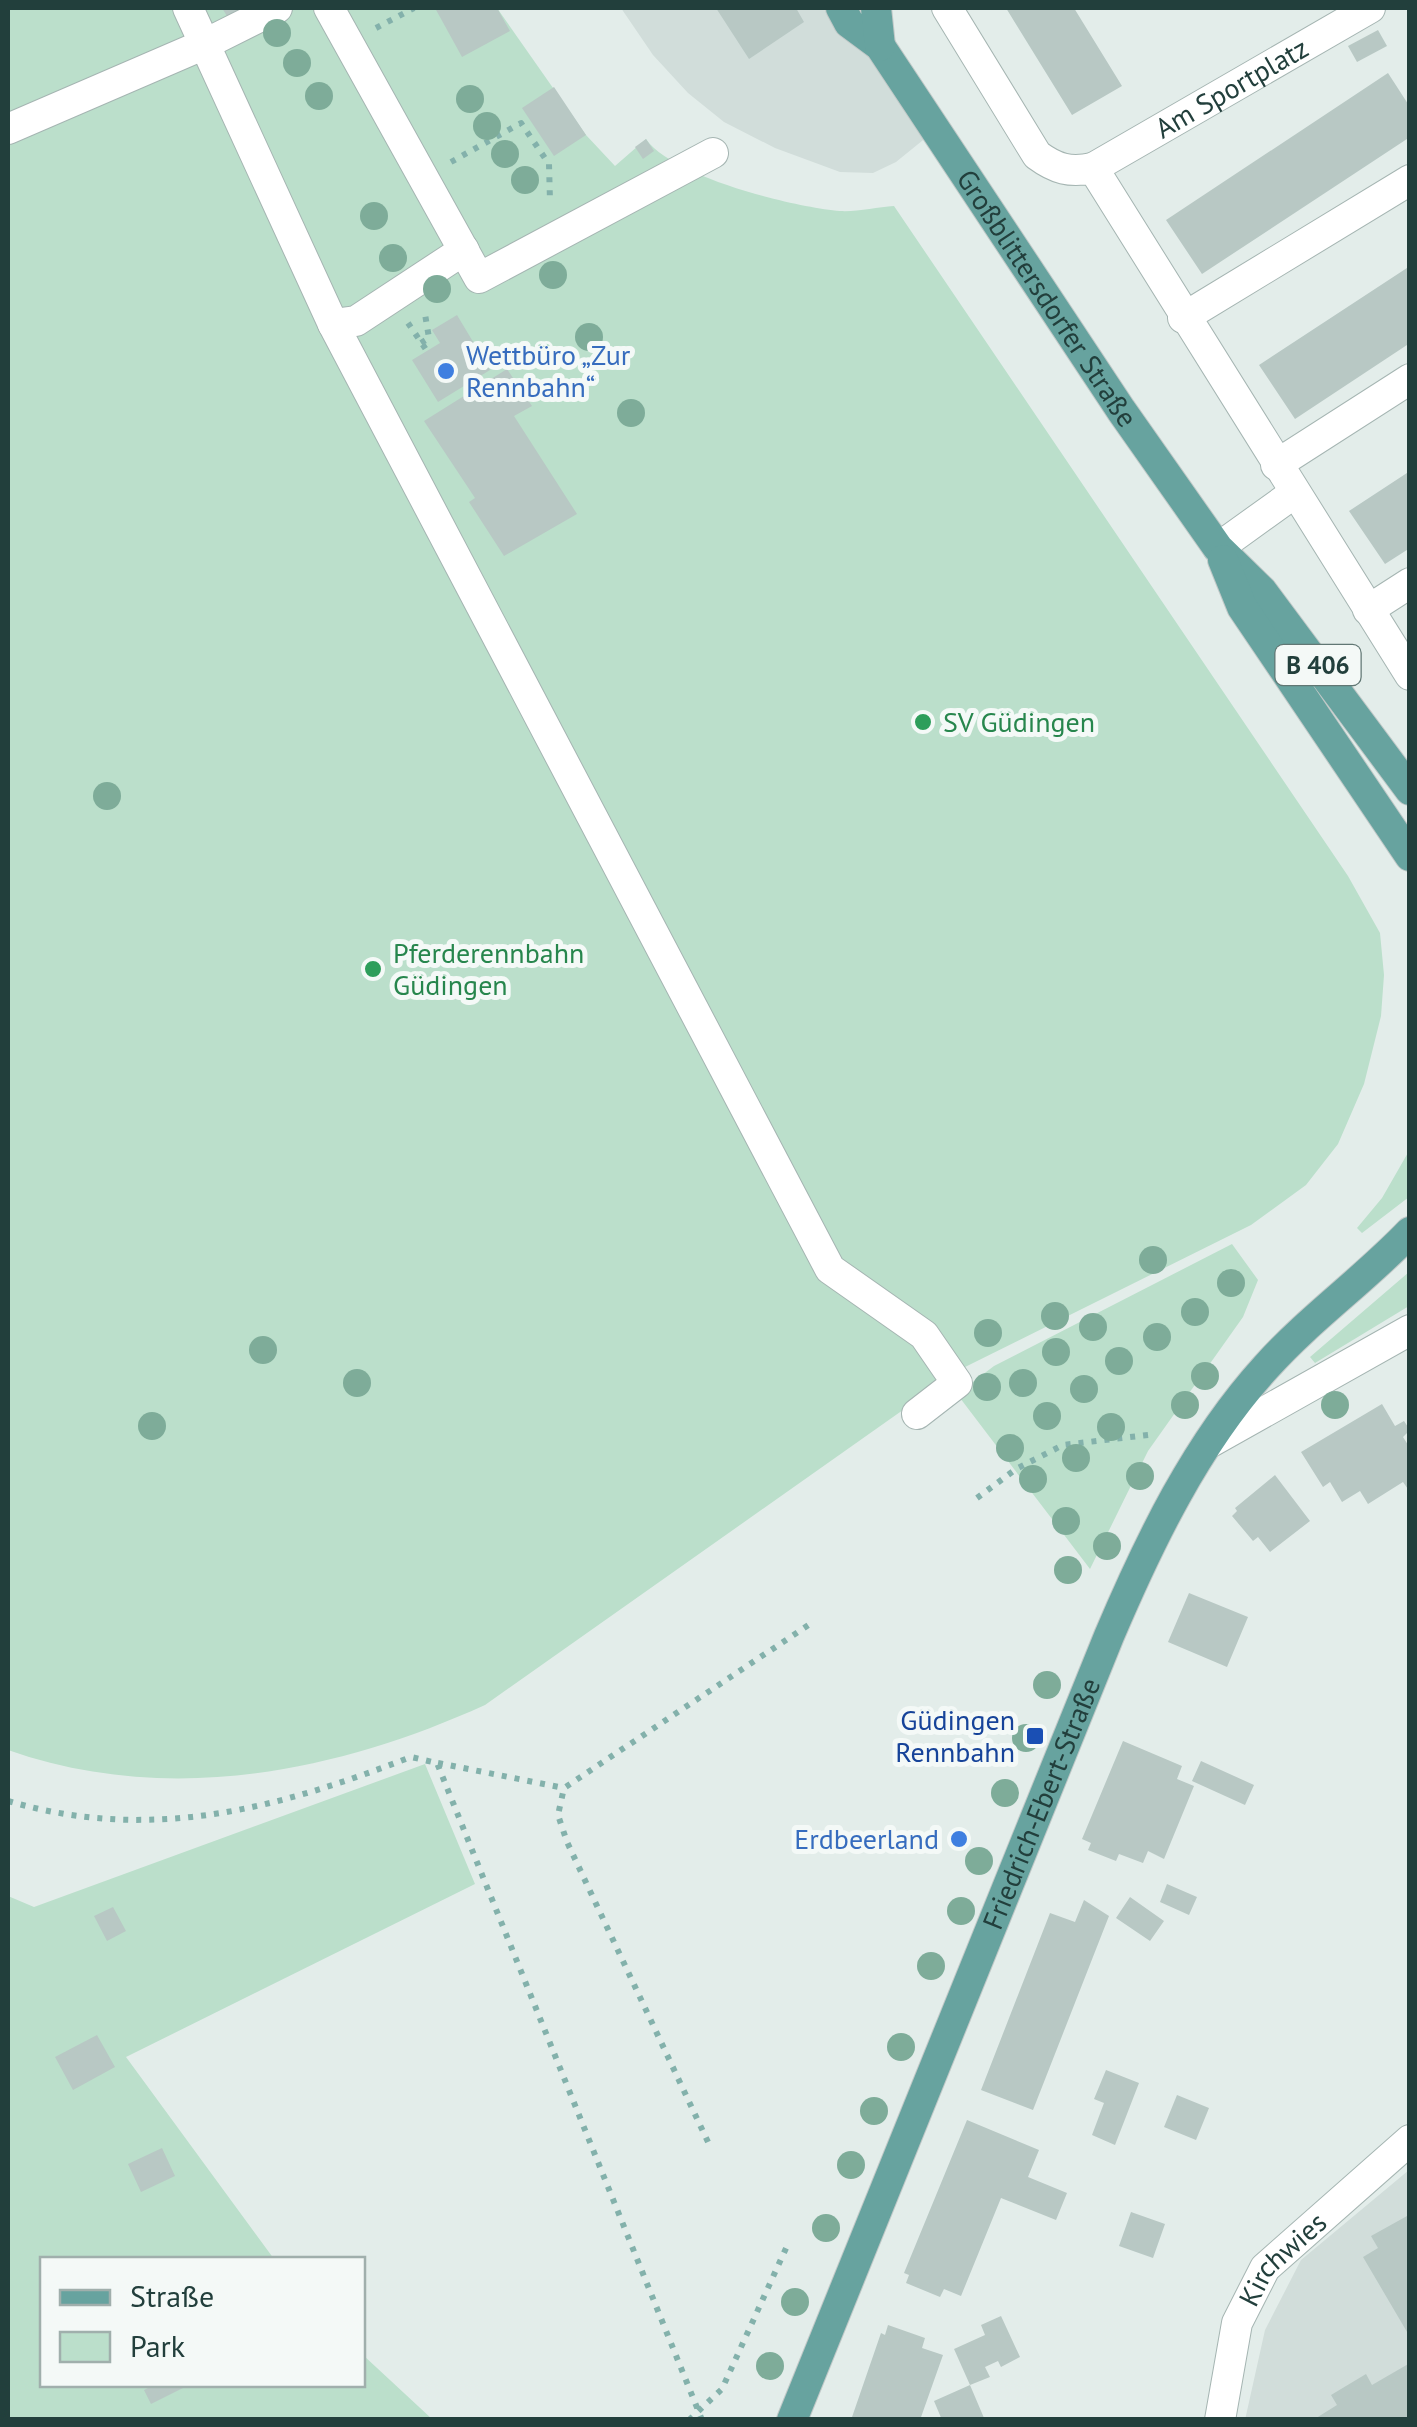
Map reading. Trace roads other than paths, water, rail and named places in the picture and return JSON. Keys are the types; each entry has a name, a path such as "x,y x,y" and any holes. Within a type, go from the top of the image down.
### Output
{"main road":[{"name":"Großblittersdorfer Straße","path":"840,8 848,22 880,46 988,214 1218,548 1262,591 1410,790"},
{"name":"Großblittersdorfer Straße","path":"876,8 880,46"},
{"name":"Großblittersdorfer Straße","path":"1218,548 1242,606 1410,856"},
{"name":"Friedrich-Ebert-Straße","path":"792,2420 1123,1604 1156,1532 1209,1443 1264,1369 1404,1240"}],"street":[{"path":"188,8 334,324 830,1269 924,1335 957,1384 917,1414"},
{"path":"8,129 205,44 277,8"},
{"path":"329,8 479,278 713,153"},
{"path":"947,8 1037,155 1054,167 1075,172 1092,168 1410,675"},
{"name":"Am Sportplatz","path":"1092,168 1370,8"},
{"path":"1183,318 1410,180"},
{"path":"334,324 356,321 464,250"},
{"path":"1276,464 1410,379"},
{"path":"1218,548 1293,494"},
{"path":"1368,610 1410,583"},
{"path":"1209,1443 1410,1330"},
{"name":"Kirchwies","path":"1220,2420 1237,2323 1265,2268 1410,2140"}],"place":[{"name":"Wettbüro „Zur Rennbahn“","path":"446,371"},
{"name":"SV Güdingen","path":"923,722"},
{"name":"Pferderennbahn Güdingen","path":"373,969"},
{"name":"Güdingen Rennbahn","path":"1035,1736"},
{"name":"Erdbeerland","path":"959,1839"}]}
